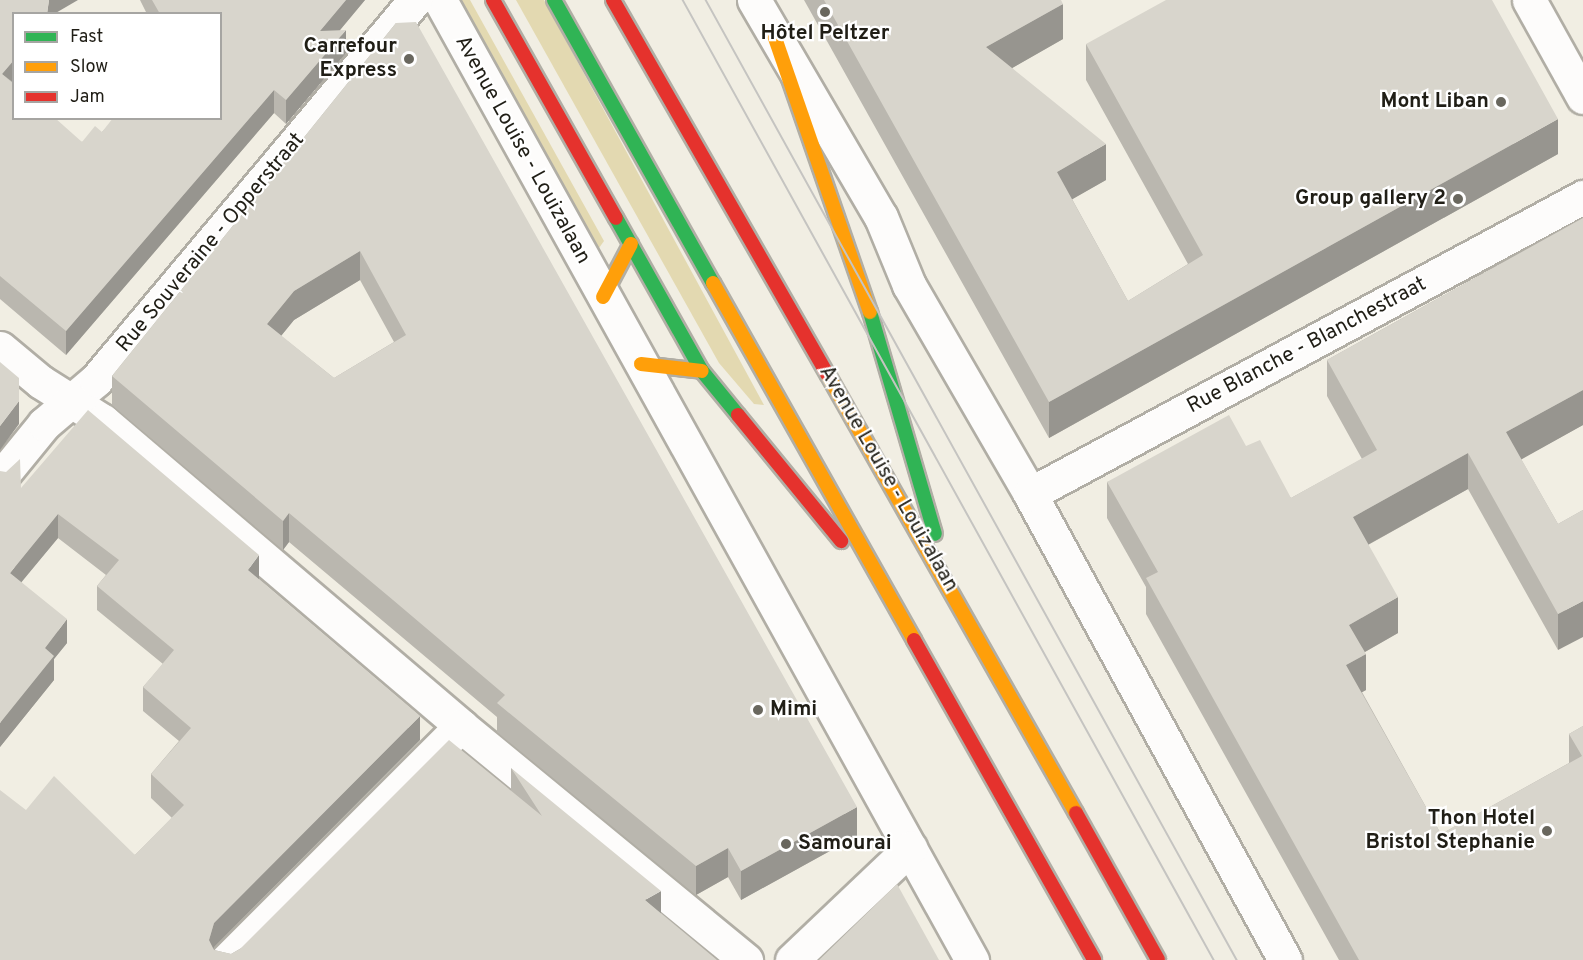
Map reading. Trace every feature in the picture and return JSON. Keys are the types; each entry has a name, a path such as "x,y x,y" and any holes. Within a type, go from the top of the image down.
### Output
{"highway":[{"path":"493,0 702,371 898,609"},
{"path":"554,0 1094,960"},
{"name":"Avenue Louise - Louizalaan","path":"613,0 949,585 1158,960"},
{"path":"775,38 858,271 949,585"},
{"path":"603,297 631,244"},
{"path":"641,364 702,371"},
{"path":"1144,935 1165,960"}],"street":[{"name":"Rue Souveraine - Opperstraat","path":"0,478 44,424 96,380 415,0"},
{"name":"Avenue Louise - Louizalaan","path":"440,0 972,960"},
{"path":"754,0 881,217 909,285 1030,494 1285,960"},
{"path":"1529,0 1583,98"},
{"name":"Rue Blanche - Blanchestraat","path":"1030,494 1583,196"},
{"path":"0,348 71,401 103,421 461,726 746,960"},
{"path":"227,960 461,726"},
{"path":"792,960 910,848"}],"shaded area":[{"path":"455,0 470,0 604,241 599,248"},
{"path":"516,0 544,0 764,405 754,404 719,363"}],"building":[{"path":"0,0 49,0 47,12 12,12 12,62 2,74 12,82 12,120 57,120 82,142 95,126 102,132 111,120 222,120 222,12 159,12 152,0 346,0 320,31 346,30 286,100 274,90 66,331 0,276"},
{"path":"824,0 1061,0 1063,4 986,47 1106,144 1057,172 1128,301 1203,255 1086,44 1166,0 1492,0 1558,119 1049,402"},
{"path":"416,22 857,807 741,871 728,848 696,866 497,703 505,695 393,600 289,513 283,521 112,376 396,23","holes":["360,251 406,335 334,378 267,324 294,291"]},
{"path":"1583,218 1583,390 1506,432 1558,524 1583,510 1583,601 1558,614 1468,453 1353,517 1398,597 1349,625 1366,654 1346,665 1441,834 1582,756 1569,734 1583,726 1583,960 1359,960 1146,578 1158,572 1107,482 1229,415 1246,446 1260,440 1291,498 1377,450 1327,360"},
{"path":"0,362 19,378 19,401 0,426"},
{"path":"88,410 259,555 248,570 420,716 214,923 209,940 214,950 231,954 240,949 449,740 542,816 511,768 661,891 645,900 717,960 0,960 0,790 26,810 54,776 135,855 184,805 151,774 191,728 143,687 174,650 97,586 119,560 58,514 10,573 67,619 45,648 54,656 0,723 0,471 6,472 20,459 21,488"},
{"path":"897,884 939,960 819,960"}],"tram line":[{"path":"683,0 1214,960"},
{"path":"706,0 1237,960"}],"traffic: fast":[{"path":"554,0 713,283"},
{"path":"616,218 702,371 738,415"},
{"path":"870,312 935,534"}],"traffic: slow":[{"path":"775,38 870,312"},
{"path":"603,297 631,244"},
{"path":"713,283 914,640"},
{"path":"641,364 702,371"},
{"path":"828,375 1076,813"}],"traffic: jam":[{"path":"493,0 616,218"},
{"path":"613,0 828,375"},
{"path":"738,415 841,541"},
{"path":"914,640 1094,960"},
{"path":"1076,813 1158,960"}],"place":[{"name":"Hôtel Peltzer","path":"825,12"},
{"name":"Carrefour Express","path":"409,59"},
{"name":"Mont Liban","path":"1501,102"},
{"name":"Group gallery 2","path":"1458,199"},
{"name":"Mimi","path":"758,710"},
{"name":"Thon Hotel Bristol Stephanie","path":"1547,831"},
{"name":"Samourai","path":"786,844"}]}
